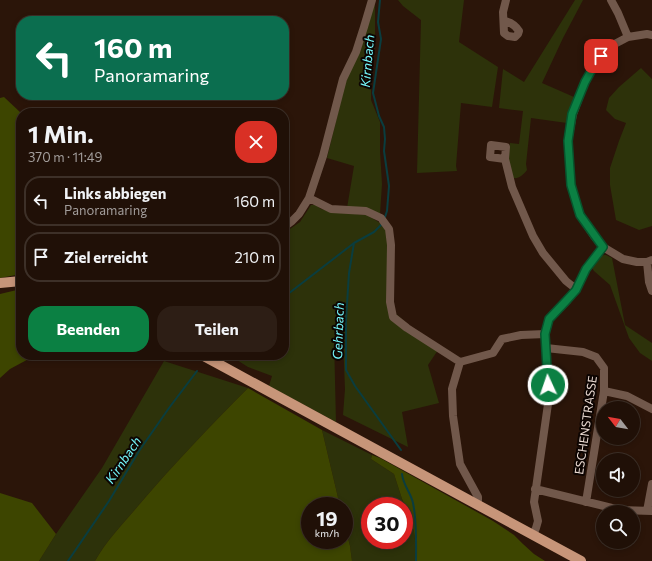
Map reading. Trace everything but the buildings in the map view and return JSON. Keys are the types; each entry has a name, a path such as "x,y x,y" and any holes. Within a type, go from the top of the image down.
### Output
{"main road":[{"path":"0,283 16,281"},
{"path":"211,360 581,561"}],"street":[{"path":"289,223 299,214 309,198 323,156 343,79 356,52 372,0"},
{"path":"504,21 503,12 506,0"},
{"path":"611,0 628,36"},
{"path":"652,35 647,34 628,36 607,48 595,64 585,82 572,114 568,141 571,185 580,215 603,247 623,259 637,262 650,261 649,282 652,291"},
{"path":"505,159 512,187 533,236 543,253 566,281 576,290"},
{"path":"309,198 331,209 366,211 381,218 389,230 391,245 390,302 393,317 407,328 460,362 493,353 502,339 521,335 545,334"},
{"path":"534,535 538,521 534,502 548,397 545,334 549,319 576,290 586,269 603,247"},
{"name":"ESCHENSTRASSE","path":"546,348 583,352 596,357 604,368 604,391 586,502"},
{"path":"460,362 452,389 453,416 460,464 478,497 476,504"},
{"path":"604,391 627,396 652,409"},
{"path":"536,489 620,510 649,511 652,484"}],"green space":[{"path":"398,0 464,0 459,42 498,67 492,107 461,103 456,166 457,171 417,173 421,20 403,6"},
{"path":"575,0 583,0 542,83 574,97 567,123 531,118 526,164 527,170 521,176 513,178 508,159 510,143 519,144 523,111 499,108 503,69 524,82"},
{"path":"375,3 375,49 371,80 371,100 380,122 382,184 380,214 347,208 354,166 327,158 345,84"},
{"path":"641,68 652,79 652,226 639,230 616,220 610,185 610,168 626,123 615,119 606,110 609,98"},
{"path":"4,97 16,108 16,275 0,278 0,98"},
{"path":"311,205 316,205 321,209 333,212 367,215 385,226 387,237 388,307 438,350 428,365 439,403 402,412 408,447 343,415 345,389 343,339 334,339 336,422 269,386 272,376 248,367 237,360 289,360 289,230 300,222"},
{"path":"604,255 612,258 625,325 652,343 652,361 640,353 629,338 610,285 592,268 601,256"},
{"path":"16,290 16,360 27,360 10,369 0,378 0,294"},
{"path":"164,361 248,388 151,491 109,540 95,561 39,561 102,468"},
{"path":"248,388 322,430 338,497 301,497 301,549 350,549 352,561 95,561 109,540 151,491"},
{"path":"322,430 372,455 371,459 394,474 401,497 361,497 361,549 413,549 413,529 414,532 417,561 352,561 350,549 353,549 353,497 338,497"},
{"path":"372,455 380,458 493,521 514,535 534,554 545,561 417,561 413,529 413,497 401,497 394,474 371,459"},
{"path":"0,493 32,503 56,534 39,561 0,561"}],"waterway":[{"name":"Kirnbach","path":"380,0 378,22 381,39 373,93 379,116 384,127 384,151 389,186 387,211 385,217"},
{"name":"Kirnbach","path":"289,293 354,243 374,232 381,225"},
{"name":"Gehrbach","path":"354,243 349,273 346,320 346,370 355,386 401,450"},
{"name":"Kirnbach","path":"68,561 109,501 139,451 197,371"},
{"name":"Gehrbach","path":"402,474 412,499 414,510 416,561"}],"route":[{"path":"548,385 545,334 549,319 576,290 586,269 603,247 580,215 571,185 568,141 572,114 585,82 601,56"}]}
